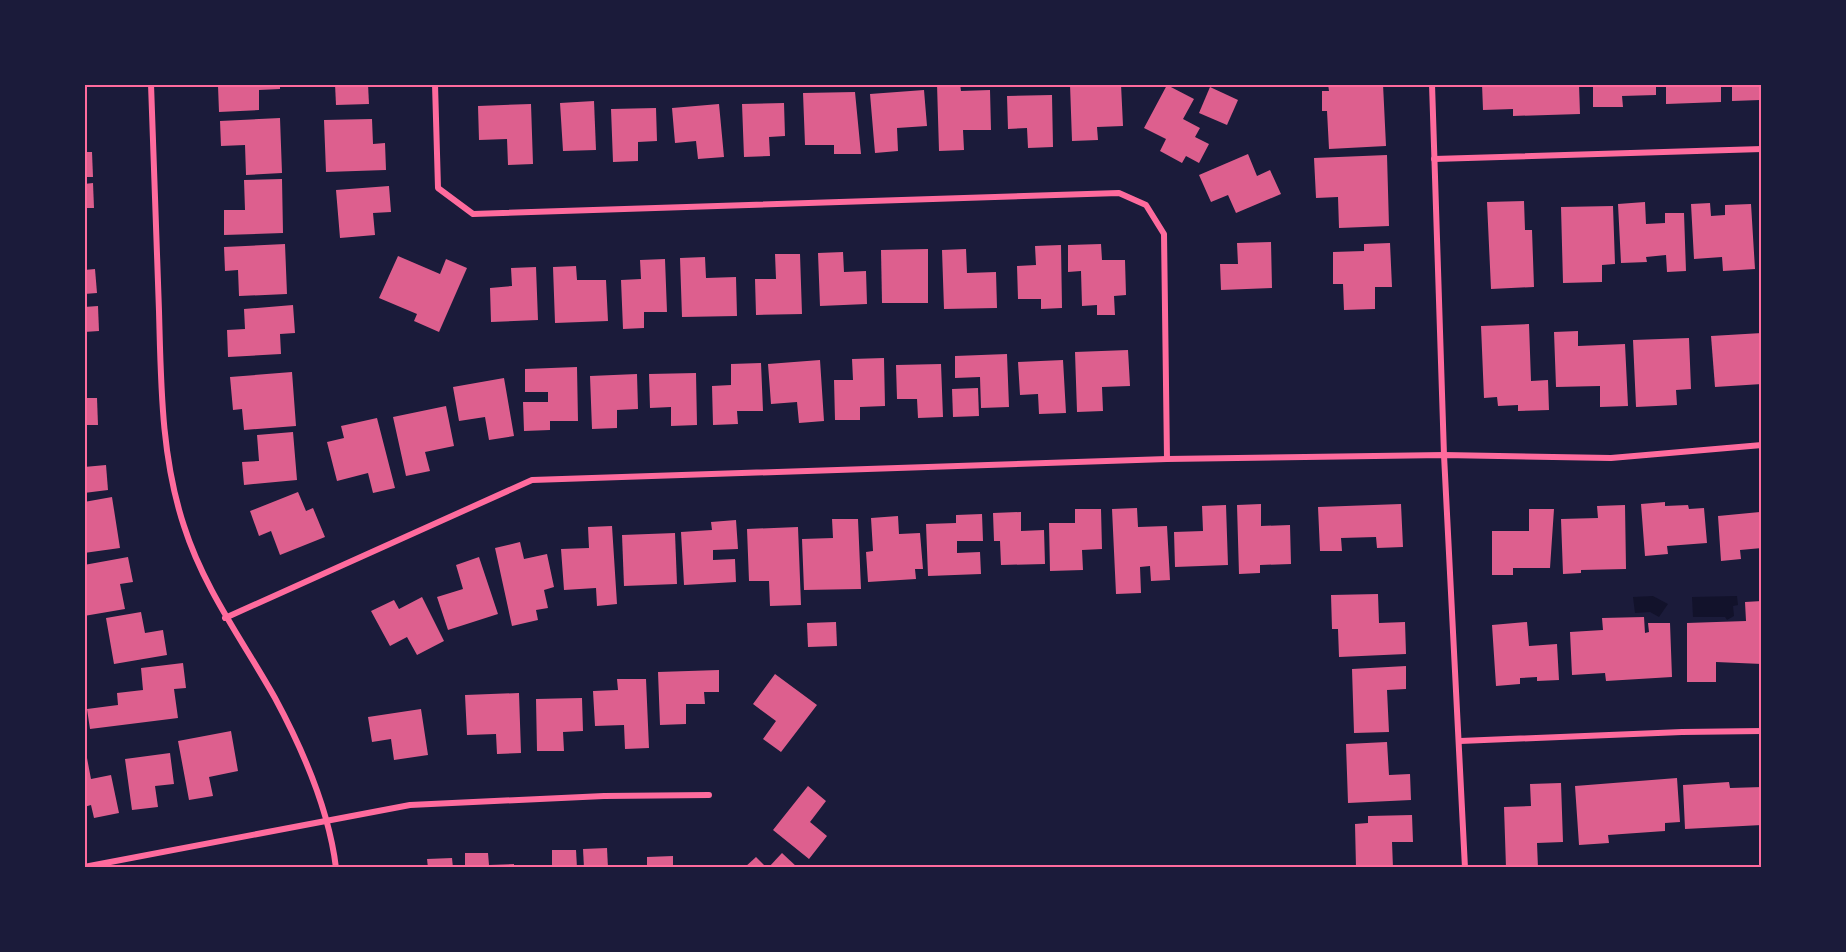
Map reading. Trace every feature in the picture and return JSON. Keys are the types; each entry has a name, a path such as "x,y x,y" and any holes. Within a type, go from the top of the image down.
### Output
{"street":[{"path":"151,84 165,436 172,484 184,527 225,618 279,708 316,788 336,868"},
{"path":"435,84 438,188 473,214 1119,193 1146,205 1164,234 1167,459"},
{"path":"1432,84 1444,455 1465,868"},
{"path":"1434,159 1762,149"},
{"path":"225,618 532,480 1167,459 1444,455 1611,458 1762,445"},
{"path":"1460,741 1762,731"},
{"path":"84,867 410,805 454,801 709,795"}],"shaded area":[{"path":"1653,596 1668,604 1659,617 1650,612 1635,613 1633,597"},
{"path":"1737,596 1738,605 1733,606 1734,616 1727,620 1725,617 1693,617 1692,597"}],"building":[{"path":"280,84 280,89 259,90 259,110 219,112 218,86"},
{"path":"335,84 368,84 369,104 336,105"},
{"path":"937,84 960,84 961,91 990,90 991,130 963,130 964,150 939,151"},
{"path":"1070,84 1121,84 1123,126 1097,127 1098,140 1072,141"},
{"path":"1328,84 1383,84 1386,146 1329,149 1327,111 1322,111 1322,91 1329,91"},
{"path":"1482,84 1579,84 1580,114 1513,116 1513,109 1483,110"},
{"path":"1593,84 1656,84 1656,95 1622,96 1623,107 1593,107"},
{"path":"1666,84 1721,84 1721,102 1666,104"},
{"path":"1732,84 1760,84 1760,100 1732,101"},
{"path":"1167,85 1194,99 1183,119 1200,128 1195,137 1209,144 1199,163 1186,156 1182,163 1160,151 1166,139 1144,128"},
{"path":"1210,87 1238,100 1227,125 1199,113"},
{"path":"924,90 927,126 897,128 898,151 875,153 870,94"},
{"path":"855,92 861,154 834,154 834,145 805,145 803,93"},
{"path":"1052,95 1053,147 1028,148 1027,128 1008,129 1007,96"},
{"path":"594,101 596,150 563,151 560,103"},
{"path":"784,103 785,136 769,137 770,156 744,157 742,104"},
{"path":"531,104 533,164 508,165 507,139 479,140 478,106"},
{"path":"719,104 724,157 698,159 696,141 675,143 672,108"},
{"path":"656,108 657,141 638,142 638,161 613,162 611,109"},
{"path":"280,118 282,173 246,175 245,145 221,146 220,121"},
{"path":"372,119 373,144 385,143 386,170 326,172 324,120"},
{"path":"84,152 92,152 93,177 84,177"},
{"path":"1248,154 1257,176 1270,170 1281,194 1236,213 1228,195 1211,202 1199,175"},
{"path":"1387,155 1389,226 1339,228 1338,197 1316,198 1314,158"},
{"path":"282,179 283,233 224,235 224,210 245,210 244,180"},
{"path":"93,183 94,208 84,208 84,184"},
{"path":"389,186 391,212 373,213 375,235 340,238 336,190"},
{"path":"1524,201 1525,230 1532,230 1534,287 1491,289 1487,202"},
{"path":"1645,202 1646,224 1665,223 1665,213 1684,213 1686,271 1667,272 1666,255 1646,257 1647,262 1621,263 1618,204"},
{"path":"1710,203 1711,216 1725,215 1725,205 1751,204 1755,269 1723,271 1722,257 1694,259 1691,204"},
{"path":"1613,206 1615,264 1602,265 1602,282 1563,283 1561,207"},
{"path":"1271,242 1272,288 1221,290 1220,264 1238,264 1237,243"},
{"path":"1390,243 1392,287 1375,287 1375,309 1344,310 1343,284 1333,284 1333,252 1364,251 1364,244"},
{"path":"285,244 287,294 239,296 238,270 225,271 224,247"},
{"path":"1101,244 1102,260 1125,260 1126,295 1114,296 1115,315 1097,315 1097,305 1082,306 1081,271 1068,272 1068,245"},
{"path":"1061,245 1062,308 1041,309 1041,299 1018,299 1017,266 1036,265 1035,246"},
{"path":"928,249 928,303 882,303 881,250"},
{"path":"966,249 967,273 996,272 997,308 944,309 942,250"},
{"path":"843,252 844,272 866,271 867,304 820,306 818,253"},
{"path":"775,254 800,254 802,314 756,315 755,279 776,279"},
{"path":"398,256 440,274 446,259 467,268 439,332 414,321 417,314 379,298"},
{"path":"705,257 706,278 736,277 737,316 682,317 680,258"},
{"path":"665,259 667,312 644,312 644,328 623,329 621,280 641,279 640,260"},
{"path":"576,266 577,280 606,280 608,321 555,323 553,267"},
{"path":"536,267 538,320 491,322 490,288 512,286 511,268"},
{"path":"95,269 97,293 84,294 84,270"},
{"path":"293,305 295,333 280,334 281,354 228,357 227,330 245,329 244,309"},
{"path":"98,306 99,331 84,332 84,307"},
{"path":"1529,324 1531,381 1548,380 1549,410 1518,411 1518,405 1498,406 1497,397 1484,398 1481,326"},
{"path":"1578,331 1578,346 1625,344 1628,406 1600,407 1600,386 1556,387 1554,332"},
{"path":"1762,333 1762,384 1715,387 1711,336"},
{"path":"1689,338 1691,389 1676,390 1677,405 1636,407 1633,340"},
{"path":"1128,350 1130,386 1102,387 1103,411 1077,412 1075,352"},
{"path":"1007,354 1009,407 981,408 980,377 955,378 955,356"},
{"path":"884,358 885,406 860,407 860,420 835,420 834,380 853,380 852,359"},
{"path":"820,360 824,421 799,423 797,402 771,404 768,364"},
{"path":"1063,360 1066,413 1039,414 1038,394 1020,395 1018,362"},
{"path":"761,363 763,411 737,411 738,424 713,425 712,386 731,385 731,364"},
{"path":"941,364 943,417 918,418 917,399 897,399 896,365"},
{"path":"577,367 578,421 550,421 550,430 524,431 523,402 548,402 548,392 525,392 525,369"},
{"path":"292,372 296,426 244,430 242,409 233,410 230,377"},
{"path":"696,373 697,425 671,426 671,407 650,408 649,374"},
{"path":"637,374 638,409 617,410 617,428 592,429 590,376"},
{"path":"504,378 514,436 489,440 485,417 459,421 453,387"},
{"path":"978,388 979,416 953,417 952,389"},
{"path":"84,398 97,398 98,425 84,425"},
{"path":"446,406 454,446 425,452 430,471 406,476 393,417"},
{"path":"377,418 395,488 373,493 368,473 337,481 327,442 344,438 341,426"},
{"path":"293,432 297,480 244,485 242,462 259,461 257,435"},
{"path":"106,465 108,490 84,493 84,467"},
{"path":"298,492 306,511 313,508 325,537 280,555 271,531 259,536 250,511"},
{"path":"1759,495 1762,495 1762,548 1740,550 1741,559 1721,561 1718,516 1760,512"},
{"path":"112,497 120,548 84,553 84,502"},
{"path":"1665,502 1665,506 1688,505 1689,509 1704,508 1707,543 1667,546 1668,554 1645,556 1641,504"},
{"path":"1261,504 1261,526 1290,525 1291,564 1260,565 1260,573 1239,574 1237,505"},
{"path":"1401,504 1403,547 1377,548 1376,537 1341,538 1342,551 1320,551 1318,507"},
{"path":"1226,505 1228,565 1175,567 1174,532 1203,531 1202,506"},
{"path":"1625,505 1626,569 1581,570 1581,573 1563,574 1561,519 1598,518 1597,506"},
{"path":"1137,508 1138,527 1167,526 1170,580 1151,581 1150,566 1140,567 1141,593 1116,594 1112,509"},
{"path":"1075,509 1101,509 1102,549 1082,550 1083,570 1050,571 1049,523 1075,523"},
{"path":"1529,509 1554,509 1550,568 1513,568 1513,575 1492,575 1492,531 1529,531"},
{"path":"1021,512 1021,531 1044,530 1045,564 1001,565 1000,541 994,541 993,513"},
{"path":"982,514 983,541 957,541 957,553 980,552 981,574 928,576 926,524 956,523 956,515"},
{"path":"898,516 899,534 920,533 923,569 915,569 916,579 868,582 866,552 873,551 871,518"},
{"path":"832,519 858,519 861,589 804,590 802,539 833,538"},
{"path":"736,520 738,549 713,550 713,560 735,559 736,582 684,585 681,532 712,530 711,522"},
{"path":"612,526 617,604 597,606 596,588 564,590 561,549 589,548 588,527"},
{"path":"798,527 801,605 770,606 769,581 749,581 747,529"},
{"path":"675,533 677,584 624,586 622,535"},
{"path":"520,542 524,559 547,554 554,587 544,590 548,608 536,610 538,620 512,626 495,548"},
{"path":"128,557 133,582 120,584 125,609 84,616 84,565"},
{"path":"479,557 498,614 448,630 437,597 463,589 456,565"},
{"path":"1378,594 1379,623 1405,622 1406,654 1339,657 1338,629 1332,629 1331,595"},
{"path":"422,597 444,641 417,655 407,637 390,646 371,611 394,600 399,609"},
{"path":"1762,601 1762,664 1716,662 1716,682 1687,682 1687,623 1746,621 1745,602"},
{"path":"141,612 145,633 163,630 167,655 114,664 106,618"},
{"path":"1644,617 1645,633 1649,632 1648,623 1670,623 1672,677 1606,681 1605,673 1572,675 1570,632 1603,630 1602,618"},
{"path":"836,622 837,646 808,647 807,623"},
{"path":"1527,622 1529,646 1557,644 1559,680 1537,681 1537,677 1520,678 1520,684 1496,686 1492,625"},
{"path":"183,663 186,688 174,689 178,718 90,729 87,709 118,705 117,693 143,690 141,668"},
{"path":"1406,666 1406,689 1387,690 1389,732 1354,733 1352,669"},
{"path":"719,670 719,692 704,692 705,704 686,704 686,724 660,725 658,672"},
{"path":"775,674 817,705 781,752 763,739 776,721 753,704"},
{"path":"617,679 646,679 649,748 625,749 624,725 595,726 593,691 618,690"},
{"path":"519,693 521,753 497,754 496,734 467,735 465,695"},
{"path":"582,698 583,731 563,732 564,751 537,751 536,699"},
{"path":"421,709 428,755 394,760 391,739 372,742 368,717"},
{"path":"231,731 238,771 209,777 213,796 189,800 178,741"},
{"path":"1387,742 1389,775 1410,774 1411,800 1348,803 1346,744"},
{"path":"170,753 174,784 155,786 158,807 132,810 125,759"},
{"path":"84,758 87,758 91,779 111,775 119,813 94,818 91,805 84,807"},
{"path":"1677,778 1680,822 1665,823 1665,831 1608,835 1609,843 1579,845 1575,786"},
{"path":"1729,782 1730,788 1762,787 1762,825 1685,829 1683,785"},
{"path":"1561,783 1563,842 1537,843 1538,868 1506,868 1504,807 1531,806 1530,784"},
{"path":"808,786 826,801 810,822 827,836 809,859 773,830"},
{"path":"1412,815 1413,842 1392,842 1393,868 1356,868 1355,824 1368,823 1368,816"},
{"path":"607,848 608,868 584,868 583,849"},
{"path":"552,850 576,850 577,868 552,868"},
{"path":"465,853 488,853 489,865 514,864 514,868 465,868"},
{"path":"782,853 798,868 768,868"},
{"path":"673,856 673,868 647,868 647,857"},
{"path":"756,857 767,868 744,868"},
{"path":"452,858 453,868 428,868 427,859"}]}
